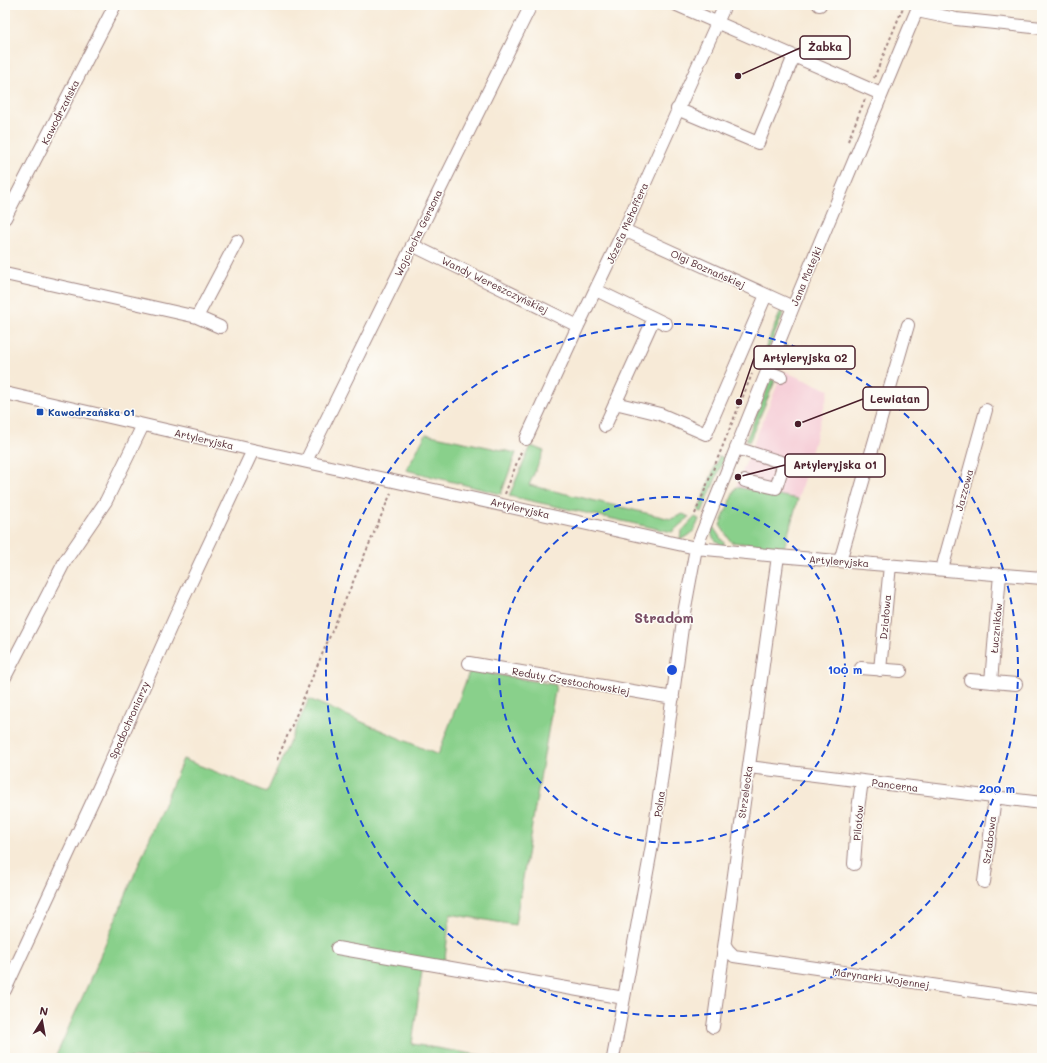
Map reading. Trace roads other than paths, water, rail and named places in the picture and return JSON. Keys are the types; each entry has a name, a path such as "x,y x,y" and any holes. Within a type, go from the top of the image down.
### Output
{"street":[{"name":"Kawodrzańska","path":"6,215 115,5"},
{"name":"Wojciecha Gersona","path":"306,461 531,5"},
{"path":"677,5 881,94"},
{"name":"Józefa Mehoffera","path":"526,440 624,230 677,109 725,5"},
{"path":"918,8 956,19 1042,28"},
{"name":"Jana Matejki","path":"696,548 792,307 918,8"},
{"path":"677,109 758,143 794,56"},
{"name":"Olgi Boznańskiej","path":"624,230 792,307"},
{"path":"197,317 237,241"},
{"name":"Wandy Wereszczyńskiej","path":"412,245 578,326"},
{"path":"5,274 197,317 220,327"},
{"path":"596,290 666,324"},
{"path":"615,403 660,414 706,434 766,295"},
{"path":"605,426 654,318"},
{"path":"840,560 908,326"},
{"path":"767,371 781,377"},
{"name":"Artyleryjska","path":"5,393 253,450 696,548 1042,578"},
{"name":"Jazzowa","path":"942,569 986,410"},
{"path":"5,677 65,561 106,501 143,425"},
{"path":"736,448 784,463 776,488 745,480"},
{"name":"Spadochroniarzy","path":"5,990 101,783 179,608 253,450"},
{"name":"Polna","path":"613,1058 654,834 684,613 696,548"},
{"name":"Strzelecka","path":"713,1028 778,556"},
{"name":"Działowa","path":"880,670 890,565"},
{"name":"Łuczników","path":"991,682 1000,574"},
{"name":"Reduty Częstochowskiej","path":"468,663 673,698"},
{"path":"861,668 900,671"},
{"path":"970,680 1016,684"},
{"name":"Pancerna","path":"749,767 1042,803"},
{"name":"Pilotów","path":"854,864 858,809 862,781"},
{"name":"Sztabowa","path":"984,882 995,797"},
{"name":"Marynarki Wojennej","path":"725,945 734,956 1042,1001"},
{"path":"337,948 624,998"}],"place":[{"name":"Żabka","path":"738,76"},
{"name":"Artyleryjska 02","path":"739,402"},
{"name":"Kawodrzańska 01","path":"40,412"},
{"name":"Lewiatan","path":"798,424"},
{"name":"Artyleryjska 01","path":"738,477"}],"district":[{"name":"Stradom","path":"664,618"}]}
